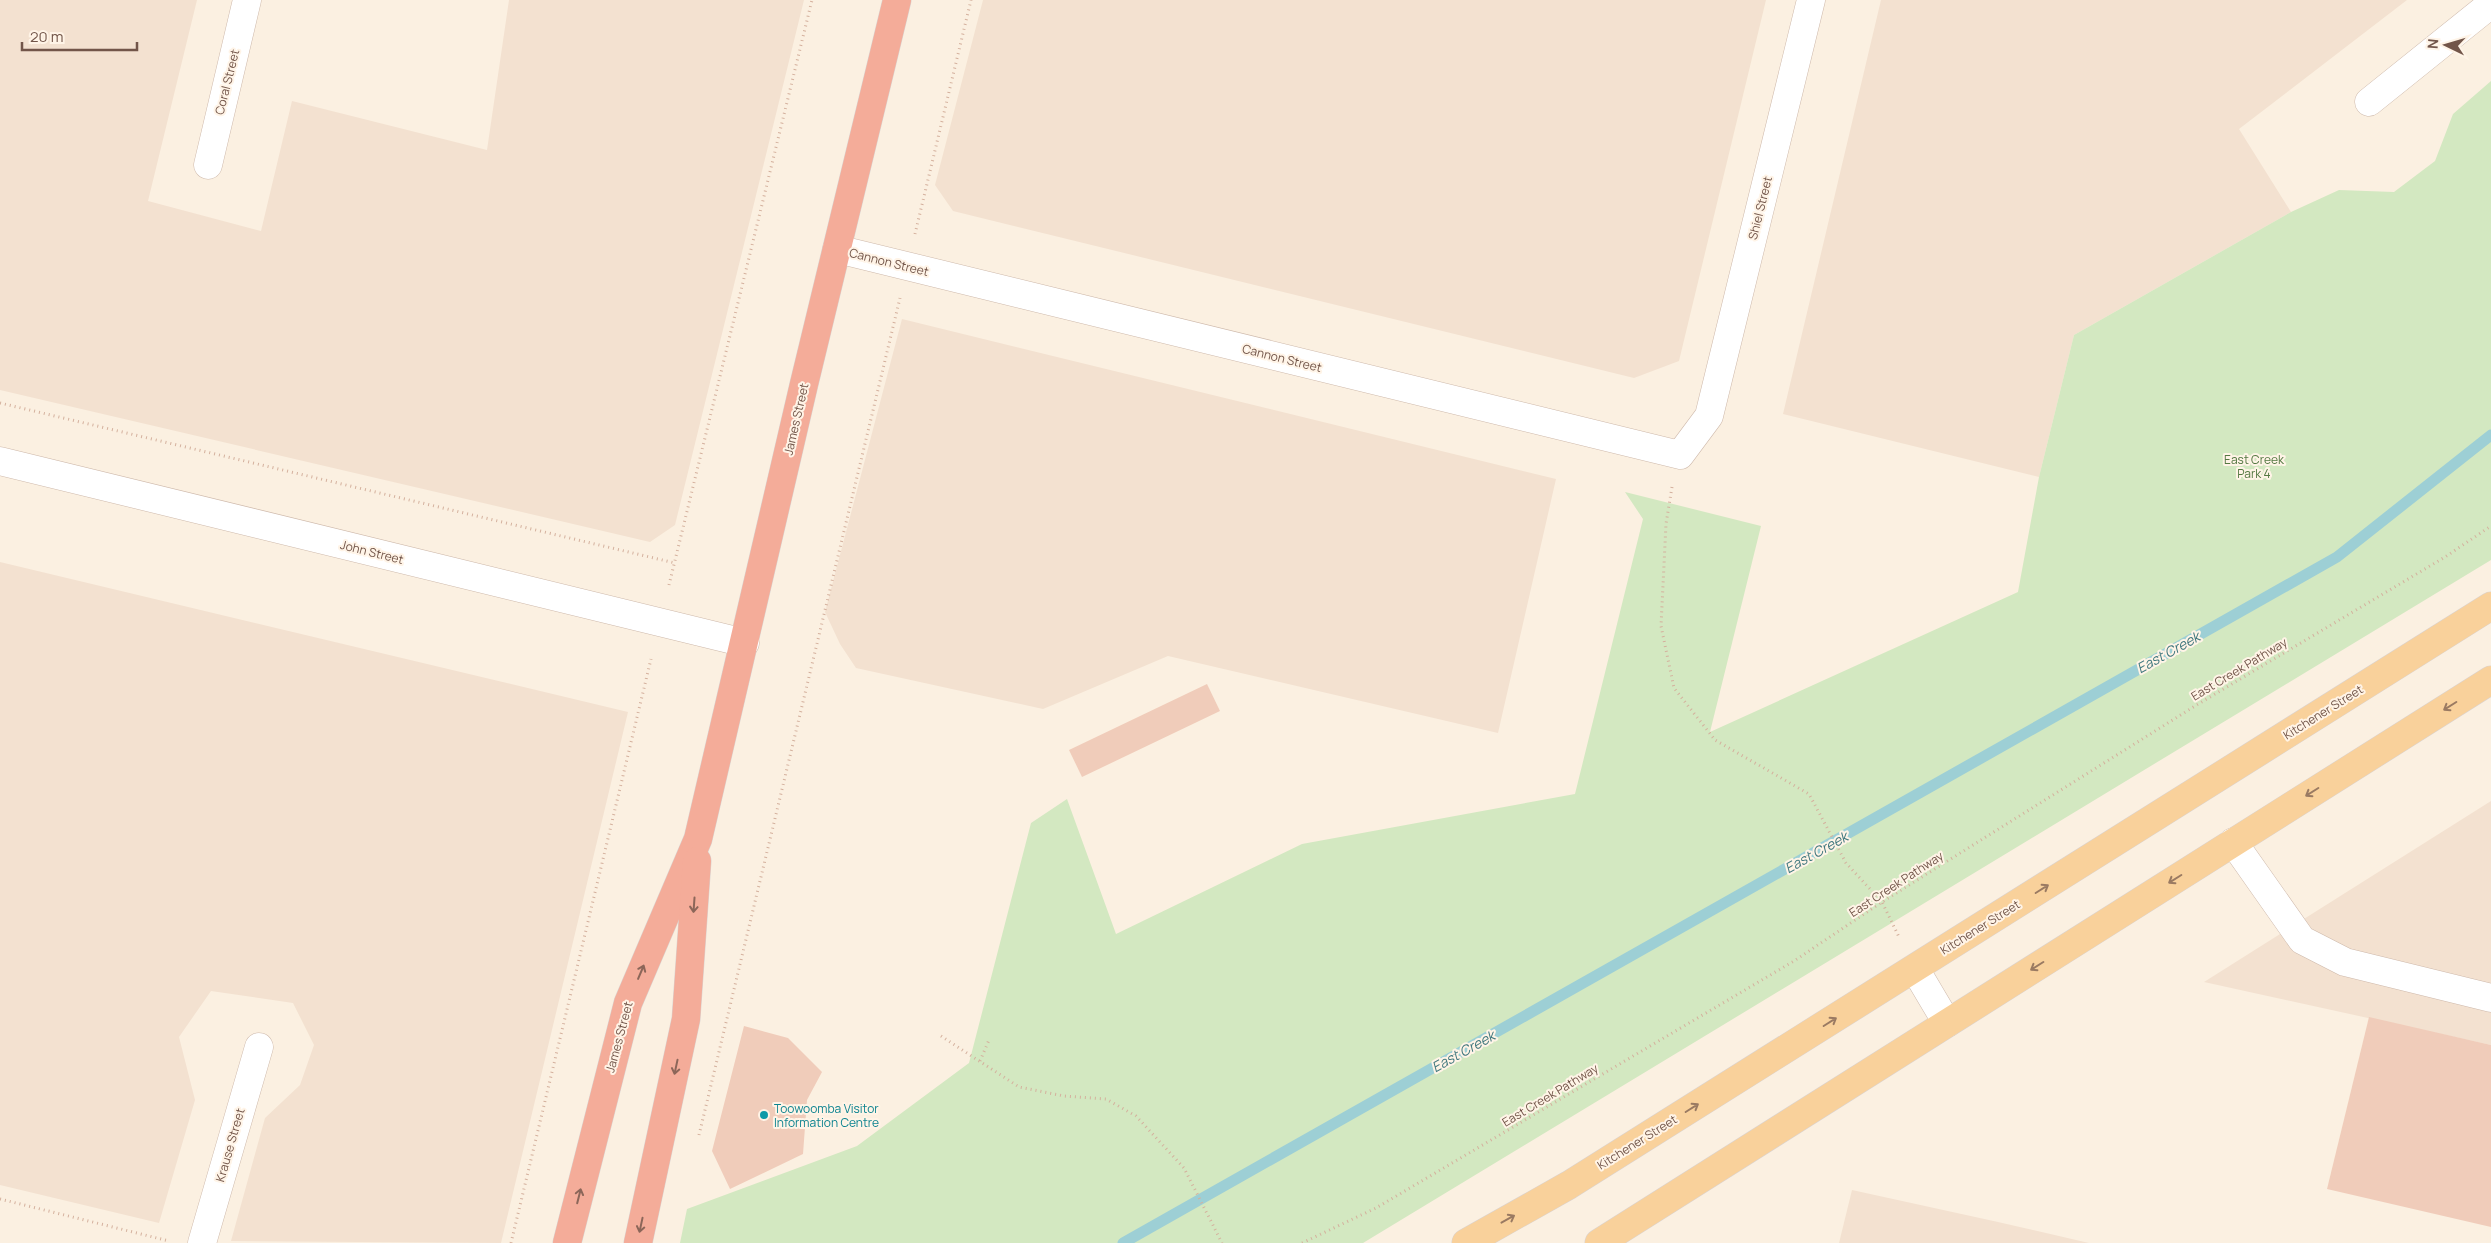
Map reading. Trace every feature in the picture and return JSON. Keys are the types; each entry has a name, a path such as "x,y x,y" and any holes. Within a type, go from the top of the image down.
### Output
{"highway":[{"name":"James Street","path":"568,1243 628,1003 698,839 897,0"},
{"name":"James Street","path":"638,1243 686,1019 698,839"}],"main road":[{"name":"Kitchener Street","path":"1466,1243 1569,1185 2491,606"},
{"path":"1605,1241 2491,680"}],"street":[{"name":"Coral Street","path":"208,165 247,0"},
{"name":"Shiel Street","path":"1680,455 1709,416 1811,0"},
{"path":"2369,102 2491,4"},
{"name":"Cannon Street","path":"837,249 1680,455"},
{"name":"John Street","path":"0,461 745,643"},
{"path":"2233,842 2302,940 2345,962 2491,998"},
{"path":"1915,968 1947,1023"},
{"name":"Krause Street","path":"202,1243 259,1047"}],"path":[{"path":"669,585 812,0"},
{"path":"915,234 971,0"},
{"path":"698,1137 901,295"},
{"path":"0,403 675,563"},
{"path":"1680,455 1666,524 1661,626 1674,688 1715,740 1809,794 1846,863 1882,902"},
{"name":"East Creek Pathway","path":"1302,1243 1393,1198 1794,961 1882,902 2195,706 2445,556 2491,526"},
{"path":"511,1243 651,659"},
{"path":"941,1036 1019,1087 1064,1096 1106,1099 1136,1116 1184,1168 1222,1243"},
{"path":"980,1061 989,1040"},
{"path":"0,1199 159,1237 175,1243"}],"shaded area":[{"path":"0,0 197,0 148,201 261,231 292,101 487,150 509,0 804,0 675,525 650,542 0,390"},
{"path":"983,0 1766,0 1679,361 1634,378 953,211 935,185"},
{"path":"1881,0 2407,0 2239,129 2291,212 2074,335 2039,477 1783,414"},
{"path":"902,319 1556,479 1498,733 1168,656 1043,709 856,668 840,644 825,612"},
{"path":"0,562 628,712 501,1243 231,1241 265,1118 300,1085 314,1045 293,1003 211,991 179,1037 195,1100 159,1223 0,1185"},
{"path":"2491,801 2491,1045 2204,982"},
{"path":"1852,1190 1998,1222 2089,1243 1839,1243"}],"green space":[{"name":"East Creek Park 4","path":"2491,81 2491,560 1363,1243 680,1243 687,1209 857,1146 969,1063 1031,823 1067,799 1116,934 1302,844 1575,794 1643,519 1625,492 1761,526 1710,732 2018,592 2039,477 2074,335 2291,212 2339,190 2394,192 2435,161 2453,114"}],"building":[{"path":"1207,684 1220,711 1082,777 1069,750"},
{"path":"2369,1017 2491,1045 2491,1227 2327,1189"},
{"name":"Toowoomba Visitor Information Centre","path":"744,1026 788,1038 822,1072 807,1100 803,1154 730,1189 712,1151"}],"waterway":[{"name":"East Creek","path":"1123,1243 2337,557 2491,435"}],"place":[{"name":"Toowoomba Visitor Information Centre","path":"764,1115"}]}
